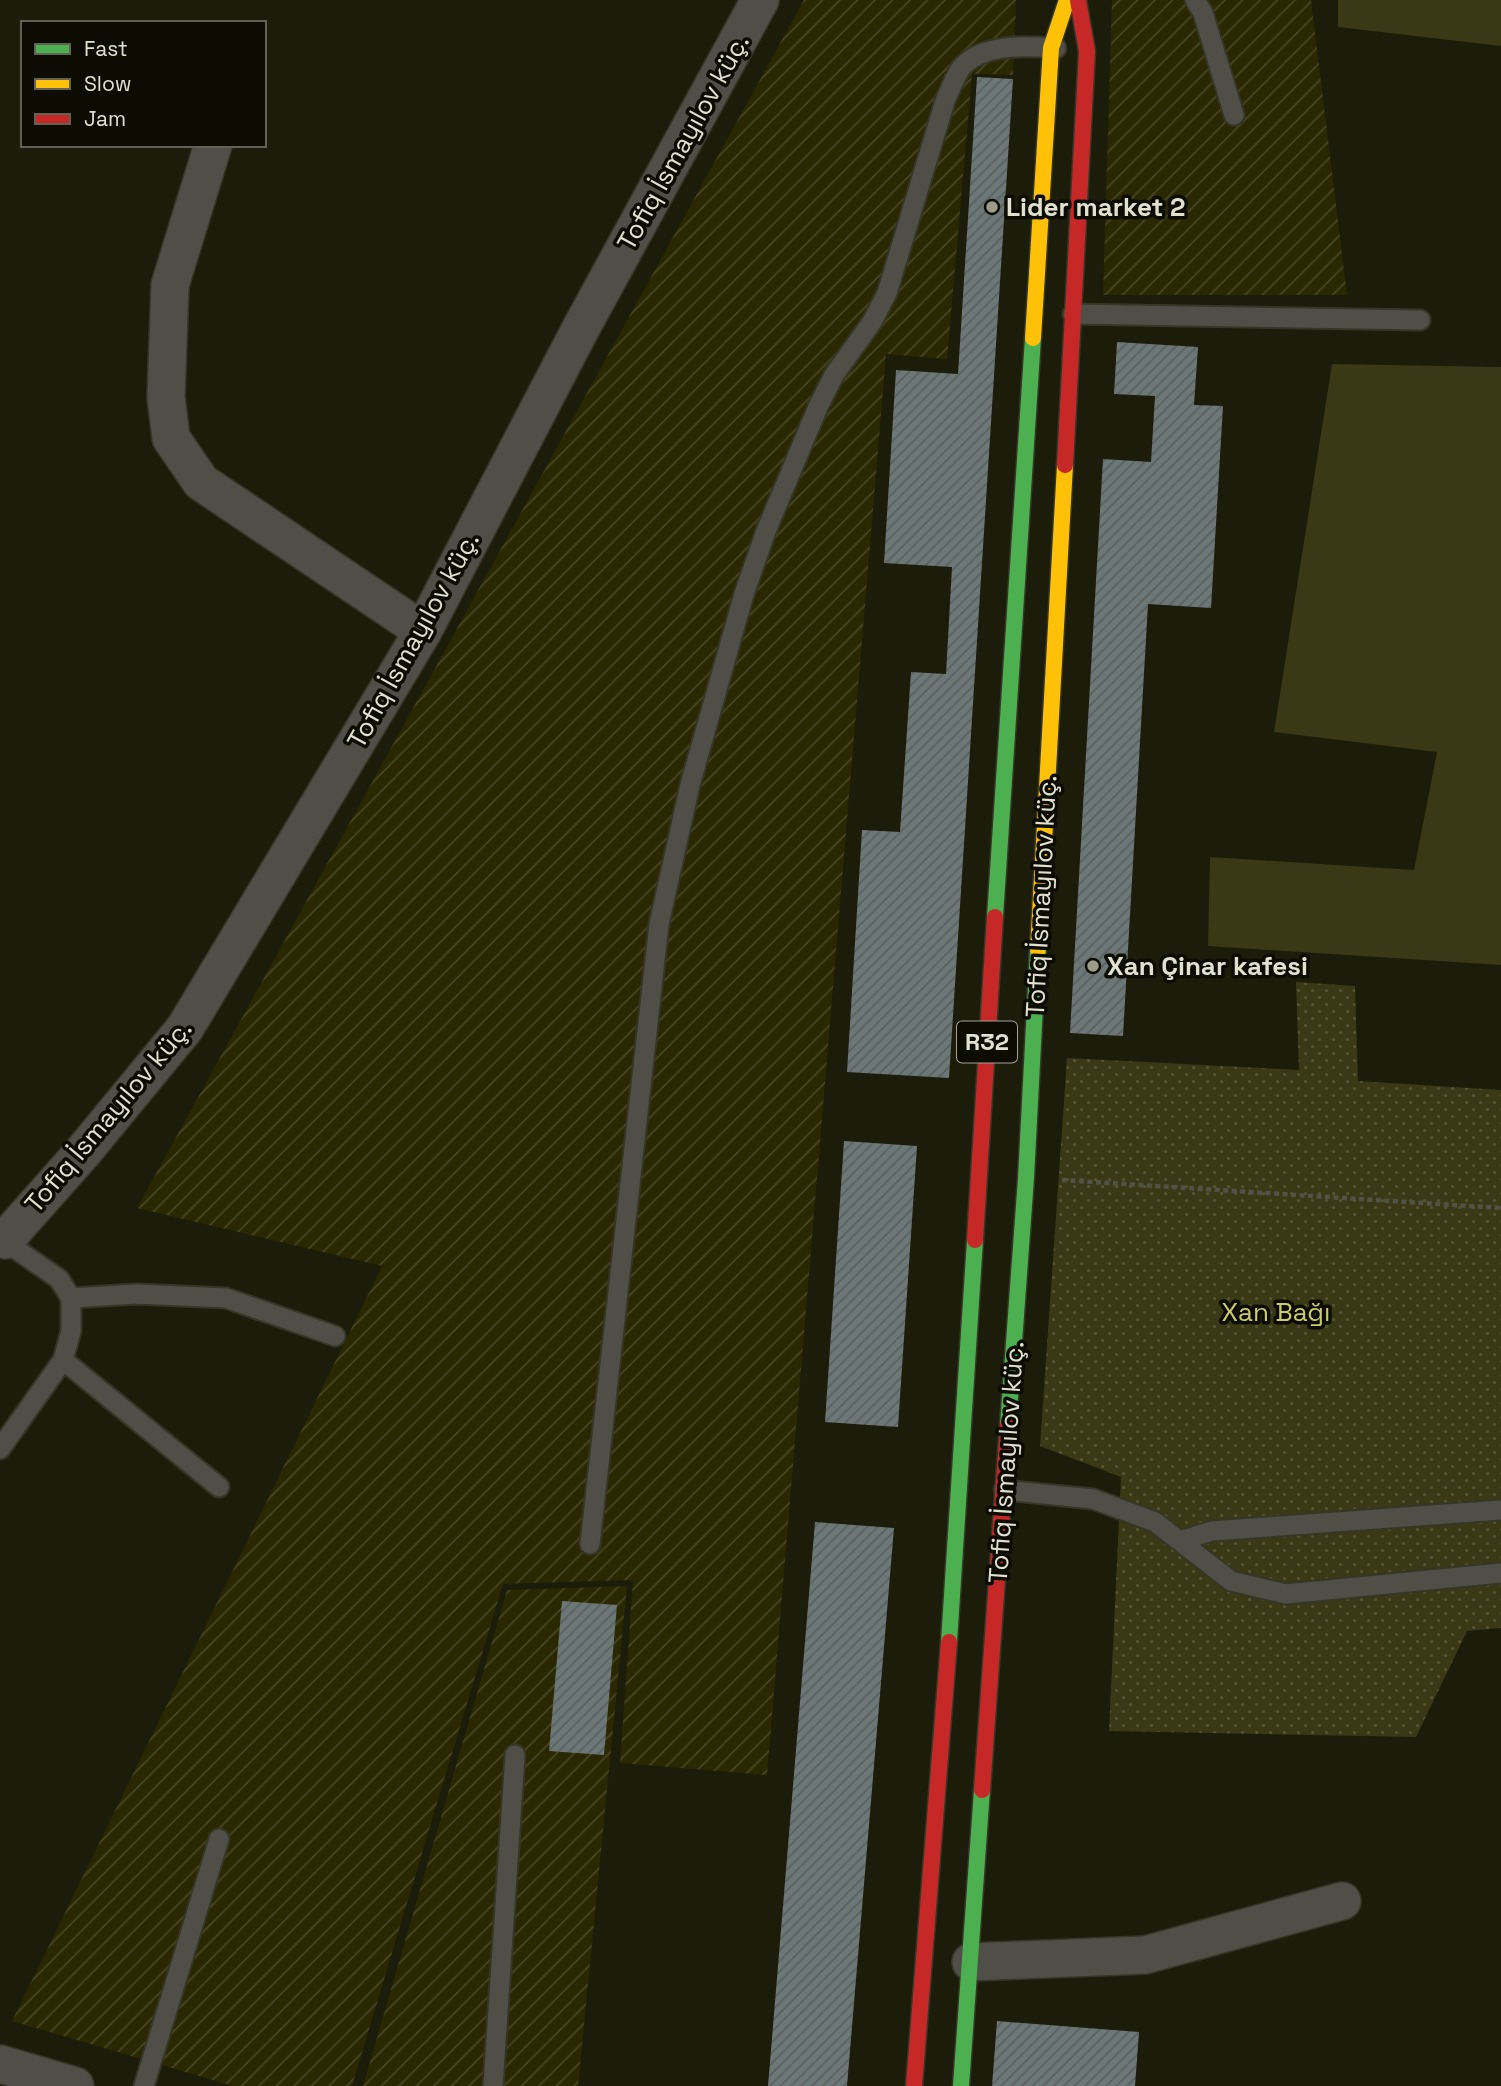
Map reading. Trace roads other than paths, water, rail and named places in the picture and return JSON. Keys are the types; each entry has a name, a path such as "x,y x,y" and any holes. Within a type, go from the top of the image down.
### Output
{"main road":[{"name":"R32","path":"914,2086 947,1677 1051,48 1067,0"},
{"name":"Tofiq İsmayılov küç.","path":"961,2086 1026,1178 1087,51 1078,0"}],"street":[{"name":"Tofiq İsmayılov küç.","path":"2,1239 83,1152 185,1028 423,631 581,328 761,0"},
{"path":"212,147 170,285 166,397 171,438 201,482 423,631"},
{"path":"971,1962 1145,1955 1342,1901"},
{"path":"0,2064 75,2086"}],"lane":[{"path":"1195,0 1203,13 1234,115"},
{"path":"590,1544 659,924 690,785 744,594 766,531 818,407 834,375 872,322 887,293 946,98 962,68 981,53 1011,48 1087,51"},
{"path":"1073,314 1420,320"},
{"path":"0,1449 62,1360 71,1331 71,1298 59,1279 2,1239"},
{"path":"71,1298 136,1294 226,1297 335,1336"},
{"path":"62,1360 219,1488"},
{"path":"1004,1490 1093,1499 1155,1521 1231,1581 1286,1594 1501,1573"},
{"path":"1180,1541 1212,1531 1501,1510"},
{"path":"493,2086 515,1755"},
{"path":"144,2086 219,1839"}],"place":[{"name":"Lider market 2","path":"992,207"},
{"name":"Xan Çinar kafesi","path":"1093,966"}],"park label":[{"name":"Xan Bağı","path":"1276,1312"}]}
